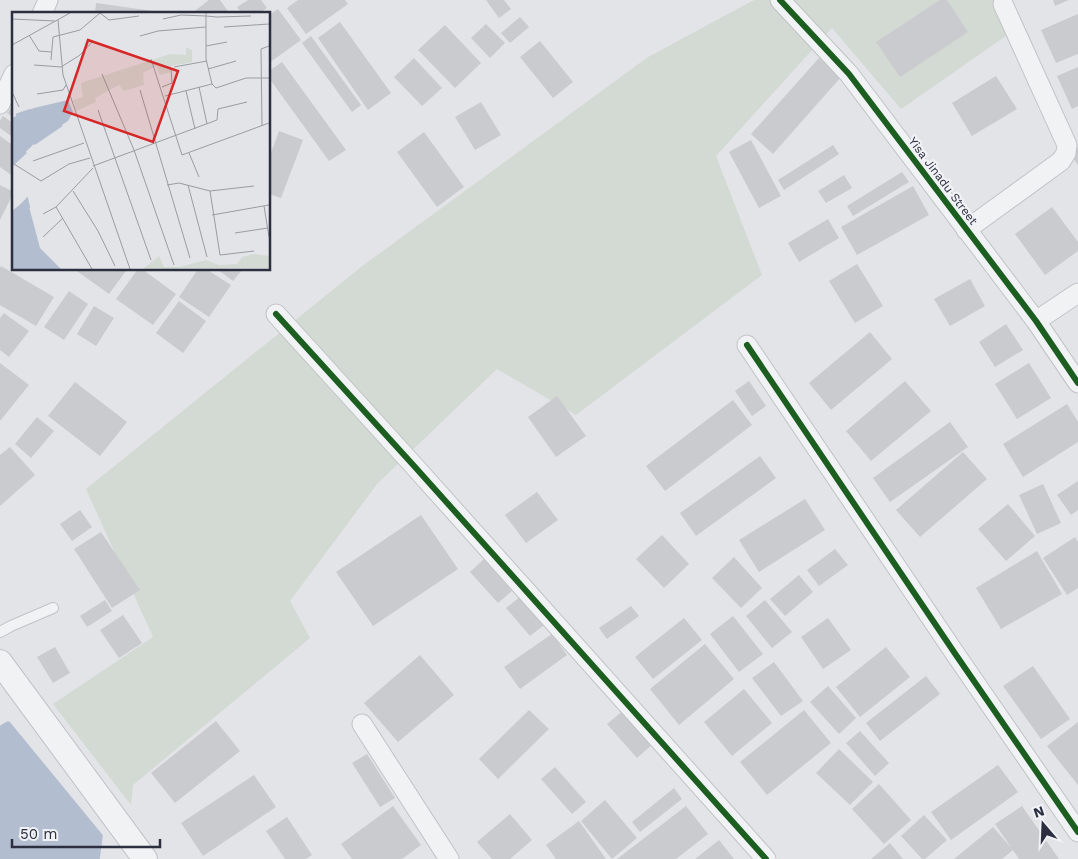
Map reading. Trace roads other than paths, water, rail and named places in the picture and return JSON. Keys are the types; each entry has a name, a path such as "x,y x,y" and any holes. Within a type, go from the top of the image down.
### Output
{"street":[{"path":"43,12 48,0"},
{"name":"Yisa Jinadu Street","path":"780,0 849,74 1036,321 1078,383"},
{"path":"966,230 1061,161 1066,153 1067,145 1003,4"},
{"path":"0,104 12,78"},
{"path":"1036,321 1078,293"},
{"path":"276,314 766,859"},
{"path":"747,345 1078,832"},
{"path":"0,662 145,859"},
{"path":"362,724 450,859"}],"lane":[{"path":"0,632 53,608"}],"water":[{"path":"8,724 100,836 97,859 0,859 0,729"}],"waterway":[{"path":"0,729 8,724 100,836 97,859"}]}
